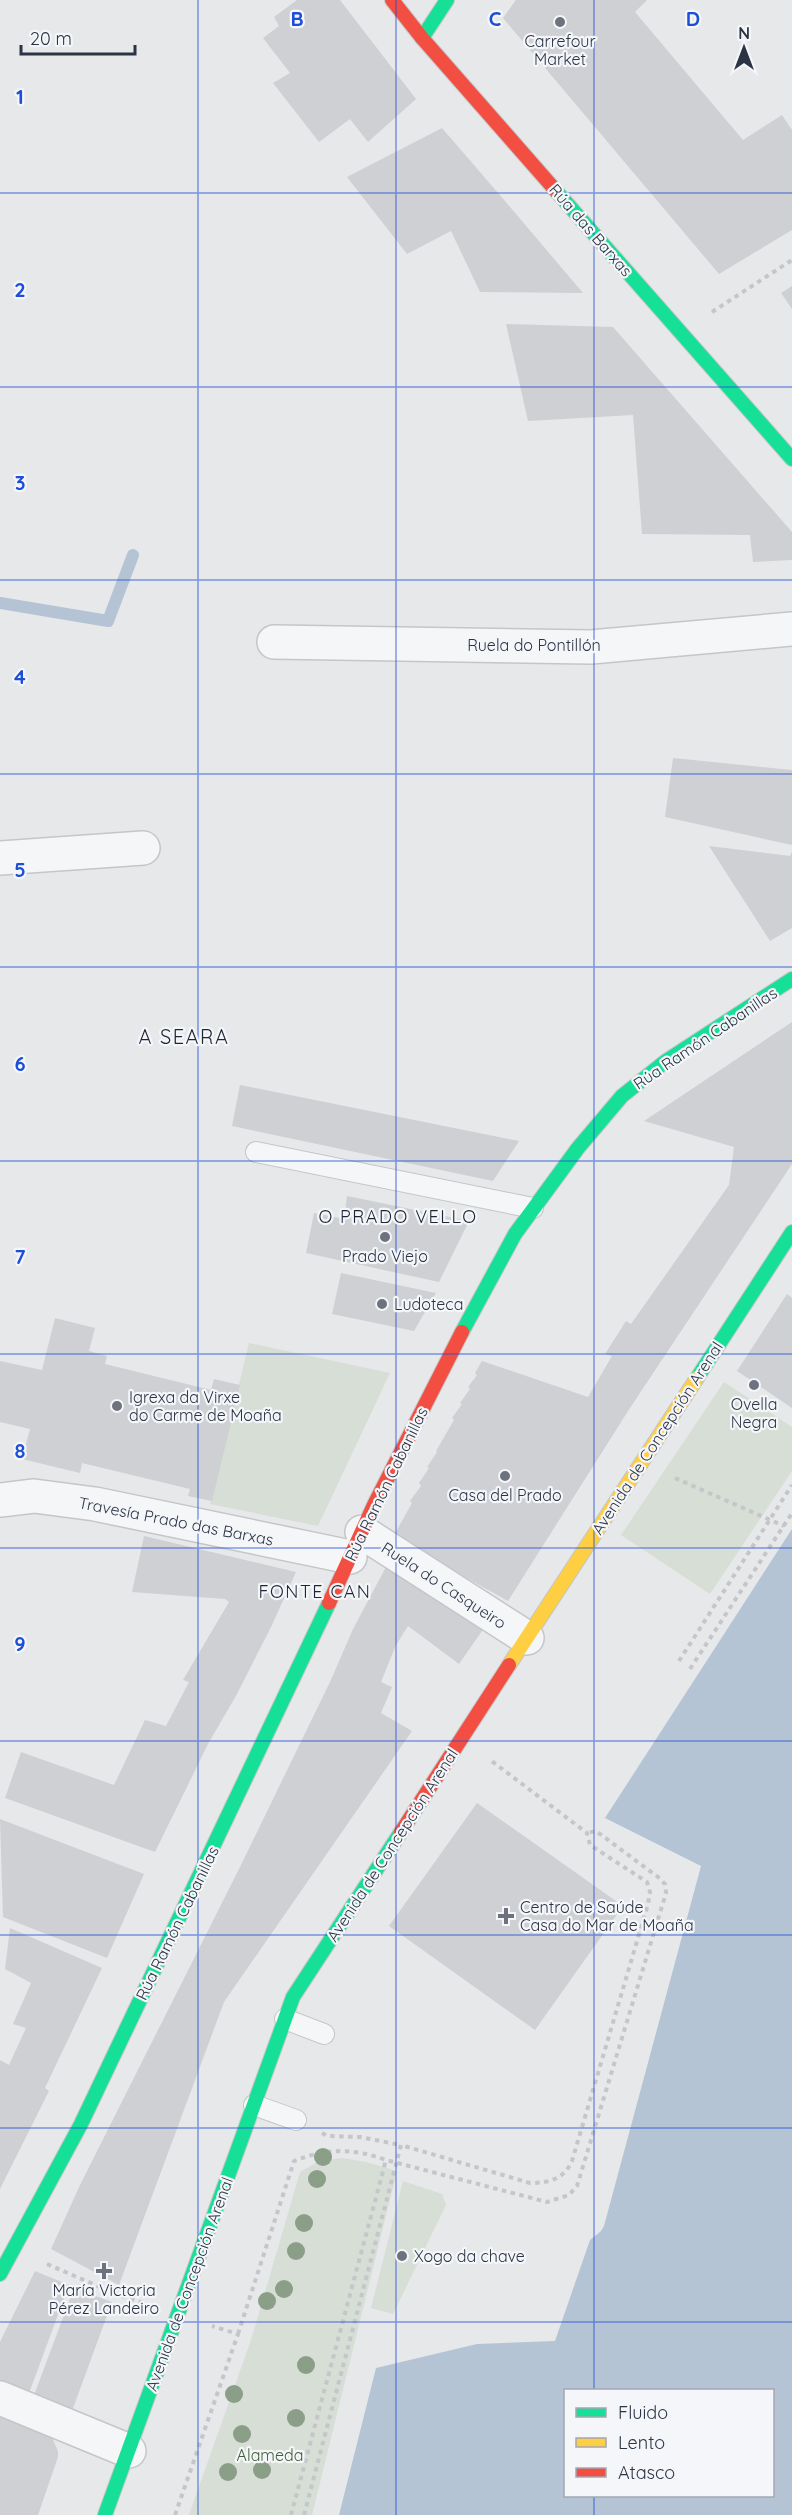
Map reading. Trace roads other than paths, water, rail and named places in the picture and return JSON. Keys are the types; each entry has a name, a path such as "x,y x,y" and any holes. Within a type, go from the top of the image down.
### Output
{"street":[{"name":"Rúa das Barxas","path":"392,0 422,38 792,459"},
{"path":"422,38 447,0"},
{"name":"Ruela do Pontillón","path":"274,642 591,647 792,629"},
{"path":"0,858 143,848"},
{"name":"Rúa Ramón Cabanillas","path":"0,2273 81,2124 356,1544 445,1363 515,1234 578,1148 622,1096 666,1061 792,979"},
{"name":"Avenida de Concepción Arenal","path":"105,2515 293,1997 792,1232"},
{"name":"Travesía Prado das Barxas","path":"0,1500 34,1496 356,1544"},
{"name":"Ruela do Casqueiro","path":"356,1544 527,1638"},
{"path":"0,2398 129,2451"}],"lane":[{"path":"256,1152 533,1208"},
{"path":"285,2019 324,2034"},
{"path":"254,2105 296,2120"}],"water":[{"path":"792,1529 792,2515 339,2515 376,2368 477,2344 555,2341 590,2240 604,2226 701,1866 605,1818"}],"waterway":[{"path":"0,603 108,621 133,555"}],"place":[{"name":"Carrefour Market","path":"560,22"},
{"name":"Prado Viejo","path":"385,1237"},
{"name":"Ludoteca","path":"382,1304"},
{"name":"Ovella Negra","path":"754,1385"},
{"name":"Igrexa da Virxe do Carme de Moaña","path":"117,1406"},
{"name":"Casa del Prado","path":"505,1476"},
{"name":"Centro de Saúde Casa do Mar de Moaña","path":"506,1916"},
{"name":"Xogo da chave","path":"402,2256"},
{"name":"María Victoria Pérez Landeiro","path":"104,2271"}],"district":[{"name":"A SEARA","path":"184,1037"},
{"name":"O PRADO VELLO","path":"398,1217"},
{"name":"FONTE CAN","path":"315,1592"}],"park label":[{"name":"Alameda","path":"270,2455"}]}
